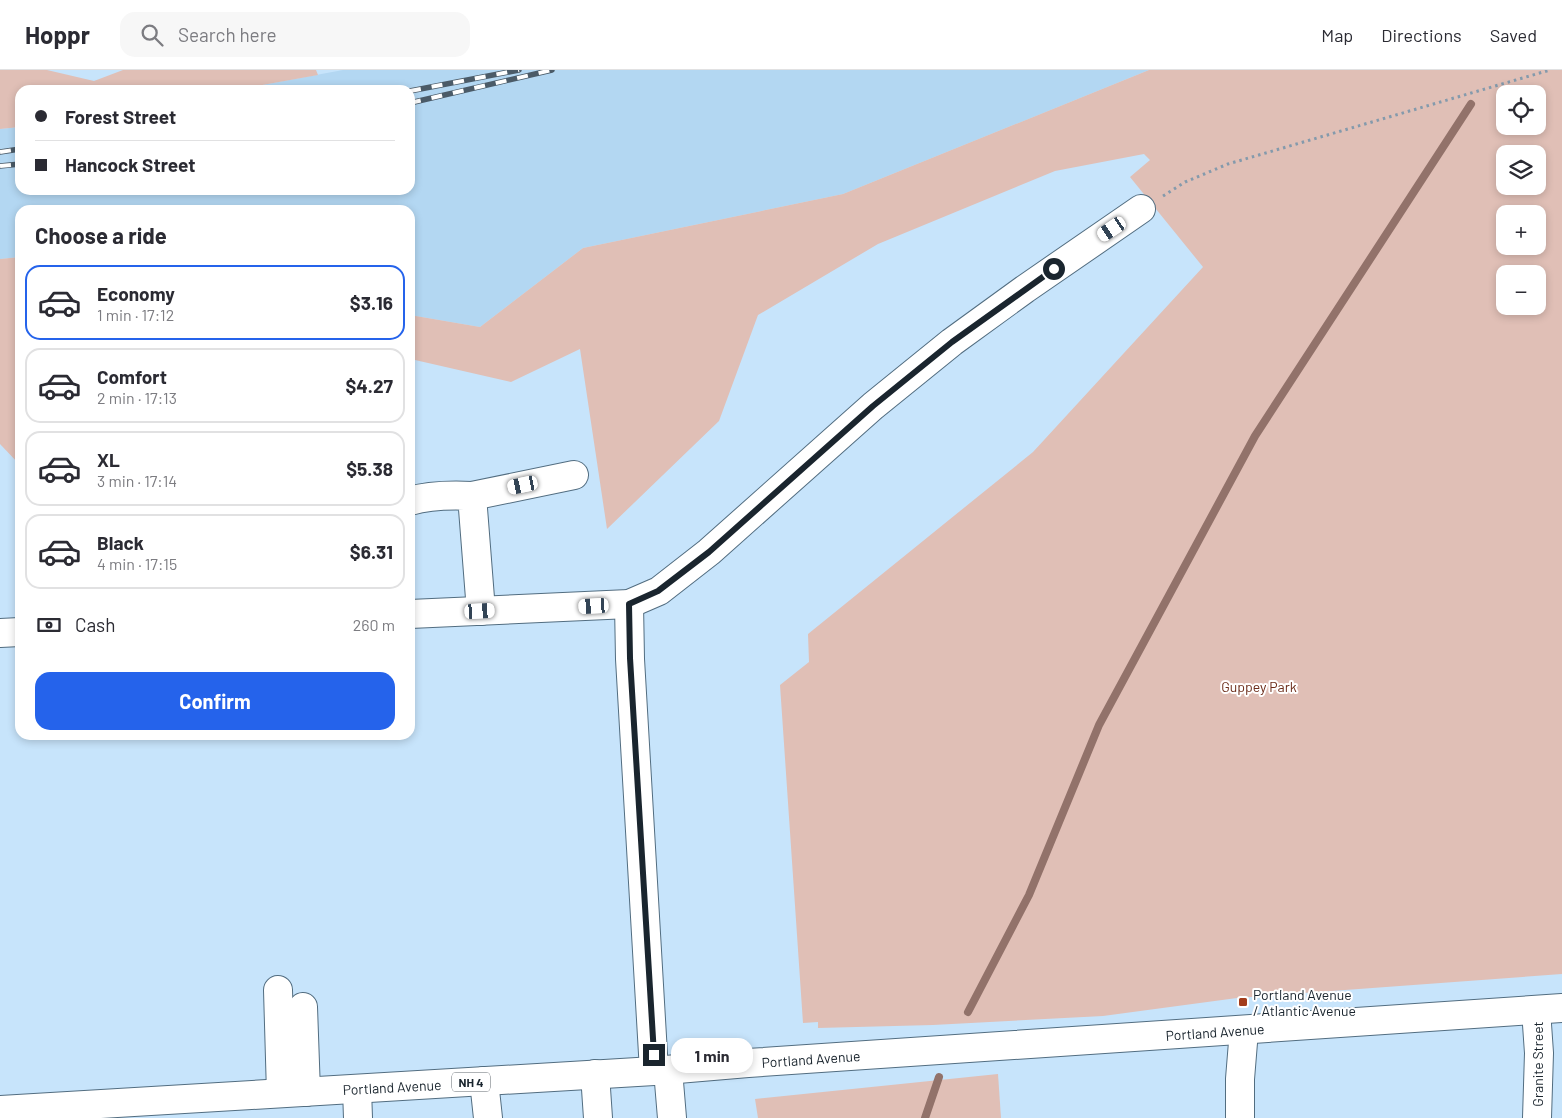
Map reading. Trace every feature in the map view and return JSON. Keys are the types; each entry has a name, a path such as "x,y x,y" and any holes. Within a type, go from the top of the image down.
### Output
{"street":[{"path":"415,614 629,604 658,591 709,552 873,406 952,342 1141,209"},
{"path":"415,500 430,496 472,496 574,475"},
{"path":"472,496 480,611"},
{"path":"629,604 630,658 661,1070 672,1118"},
{"path":"0,633 15,632"},
{"path":"278,990 294,1092"},
{"path":"294,1092 303,1007"},
{"name":"Portland Avenue","path":"0,1110 119,1110 294,1092 661,1070 1549,1009"},
{"name":"Granite Street","path":"1537,1118 1539,1053 1549,1009"},
{"path":"1240,1118 1240,1078 1244,1030"},
{"path":"595,1074 598,1118"},
{"path":"484,1081 488,1118"},
{"path":"357,1089 358,1118"}],"path":[{"path":"1141,209 1185,182 1228,164 1550,70"}],"shaded area":[{"path":"343,70 1149,70 843,194 583,248 480,327 415,316 415,205 15,205 15,258 0,259 0,129 15,128 15,195 415,195 415,85 262,85"}],"green space":[{"path":"0,70 47,70 94,81 123,70 316,70 318,75 263,85 15,85 15,128 0,129"},
{"name":"Guppey Park","path":"1149,70 1562,70 1562,974 1237,998 1103,1016 933,1025 818,1028 818,1022 803,1023 780,685 809,662 808,634 1033,452 1203,267 1130,177 1150,160 1144,154 1055,171 878,244 758,315 719,421 607,529 580,349 511,382 415,360 415,316 480,327 583,248 843,194"},
{"path":"15,258 15,460 0,444 0,259"},
{"path":"998,1074 1001,1118 758,1118 755,1099"}],"waterway":[{"path":"968,1012 1029,895 1099,725 1255,436 1471,104"},
{"path":"925,1118 939,1077"}],"railway":[{"path":"415,90 519,70"},
{"path":"415,102 552,70"},
{"path":"0,152 15,150"},
{"path":"0,166 15,164"}],"place":[{"name":"Portland Avenue / Atlantic Avenue","path":"1243,1002"}],"route":[{"path":"654,1055 630,658 629,604 658,591 709,552 873,406 952,342 1054,269"}]}
